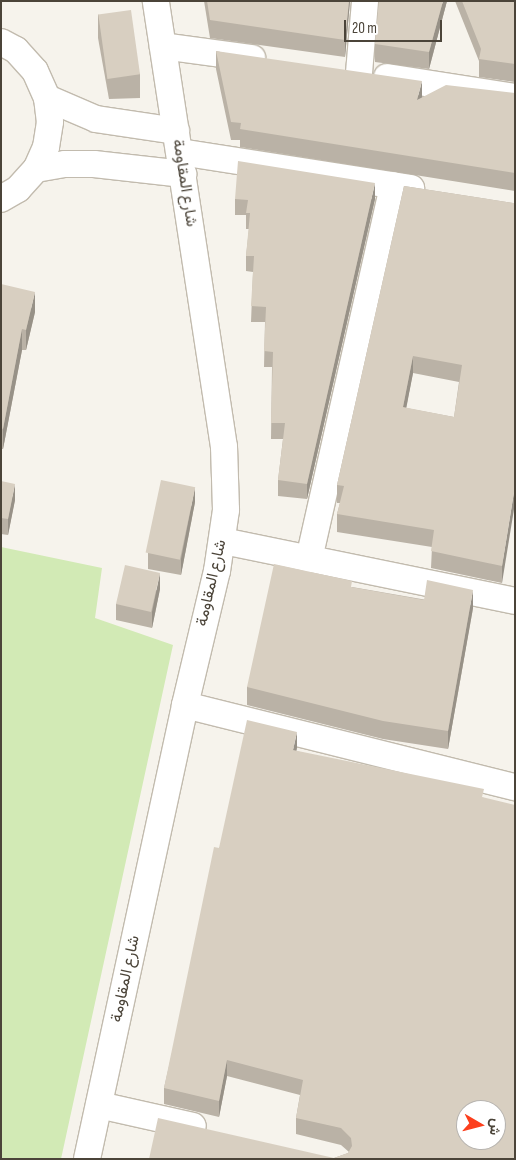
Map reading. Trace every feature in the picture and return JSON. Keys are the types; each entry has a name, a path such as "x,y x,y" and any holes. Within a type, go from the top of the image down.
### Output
{"street":[{"name":"شارع المقاومة","path":"87,1159 185,705 223,541 226,478 224,447 156,1"},
{"path":"359,73 365,1"},
{"path":"1,42 16,50 36,71 48,98 50,122 46,147 36,169 18,189 1,199"},
{"path":"163,46 281,62"},
{"path":"330,69 515,97"},
{"path":"48,98 180,152 440,193"},
{"path":"36,169 94,164 180,152"},
{"path":"309,559 393,185"},
{"path":"223,541 515,601"},
{"path":"185,705 515,787"},
{"path":"99,1105 213,1131"}],"green space":[{"path":"1,547 102,568 95,618 173,645 61,1159 1,1159"}],"building":[{"path":"207,1 349,1 345,40 210,20"},
{"path":"379,1 443,1 429,52 375,44"},
{"path":"462,1 515,1 515,64 479,59 481,49"},
{"path":"131,10 140,74 107,79 98,15"},
{"path":"216,51 422,81 417,100 446,85 515,93 515,173 240,129 241,123 231,122"},
{"path":"238,161 375,183 307,484 278,480 285,423 271,423 273,352 264,351 266,307 251,306 254,256 246,256 250,213 246,213 248,200 235,199"},
{"path":"404,186 515,203 515,486 502,566 431,551 434,530 337,514 344,486 337,485","holes":["413,356 462,365 454,417 403,407"]},
{"path":"1,284 35,292 26,330 22,329 3,429 1,428"},
{"path":"161,480 195,487 180,560 146,552"},
{"path":"1,481 15,484 8,519 1,518"},
{"path":"274,564 352,581 351,587 424,600 427,580 473,590 448,731 383,721 247,687"},
{"path":"125,565 160,573 151,612 116,604"},
{"path":"247,720 297,732 293,750 484,789 482,797 515,805 515,1159 149,1159 158,1118 334,1158 348,1153 352,1146 351,1138 341,1128 296,1118 303,1080 227,1060 219,1101 164,1088 214,847 219,848"}]}
